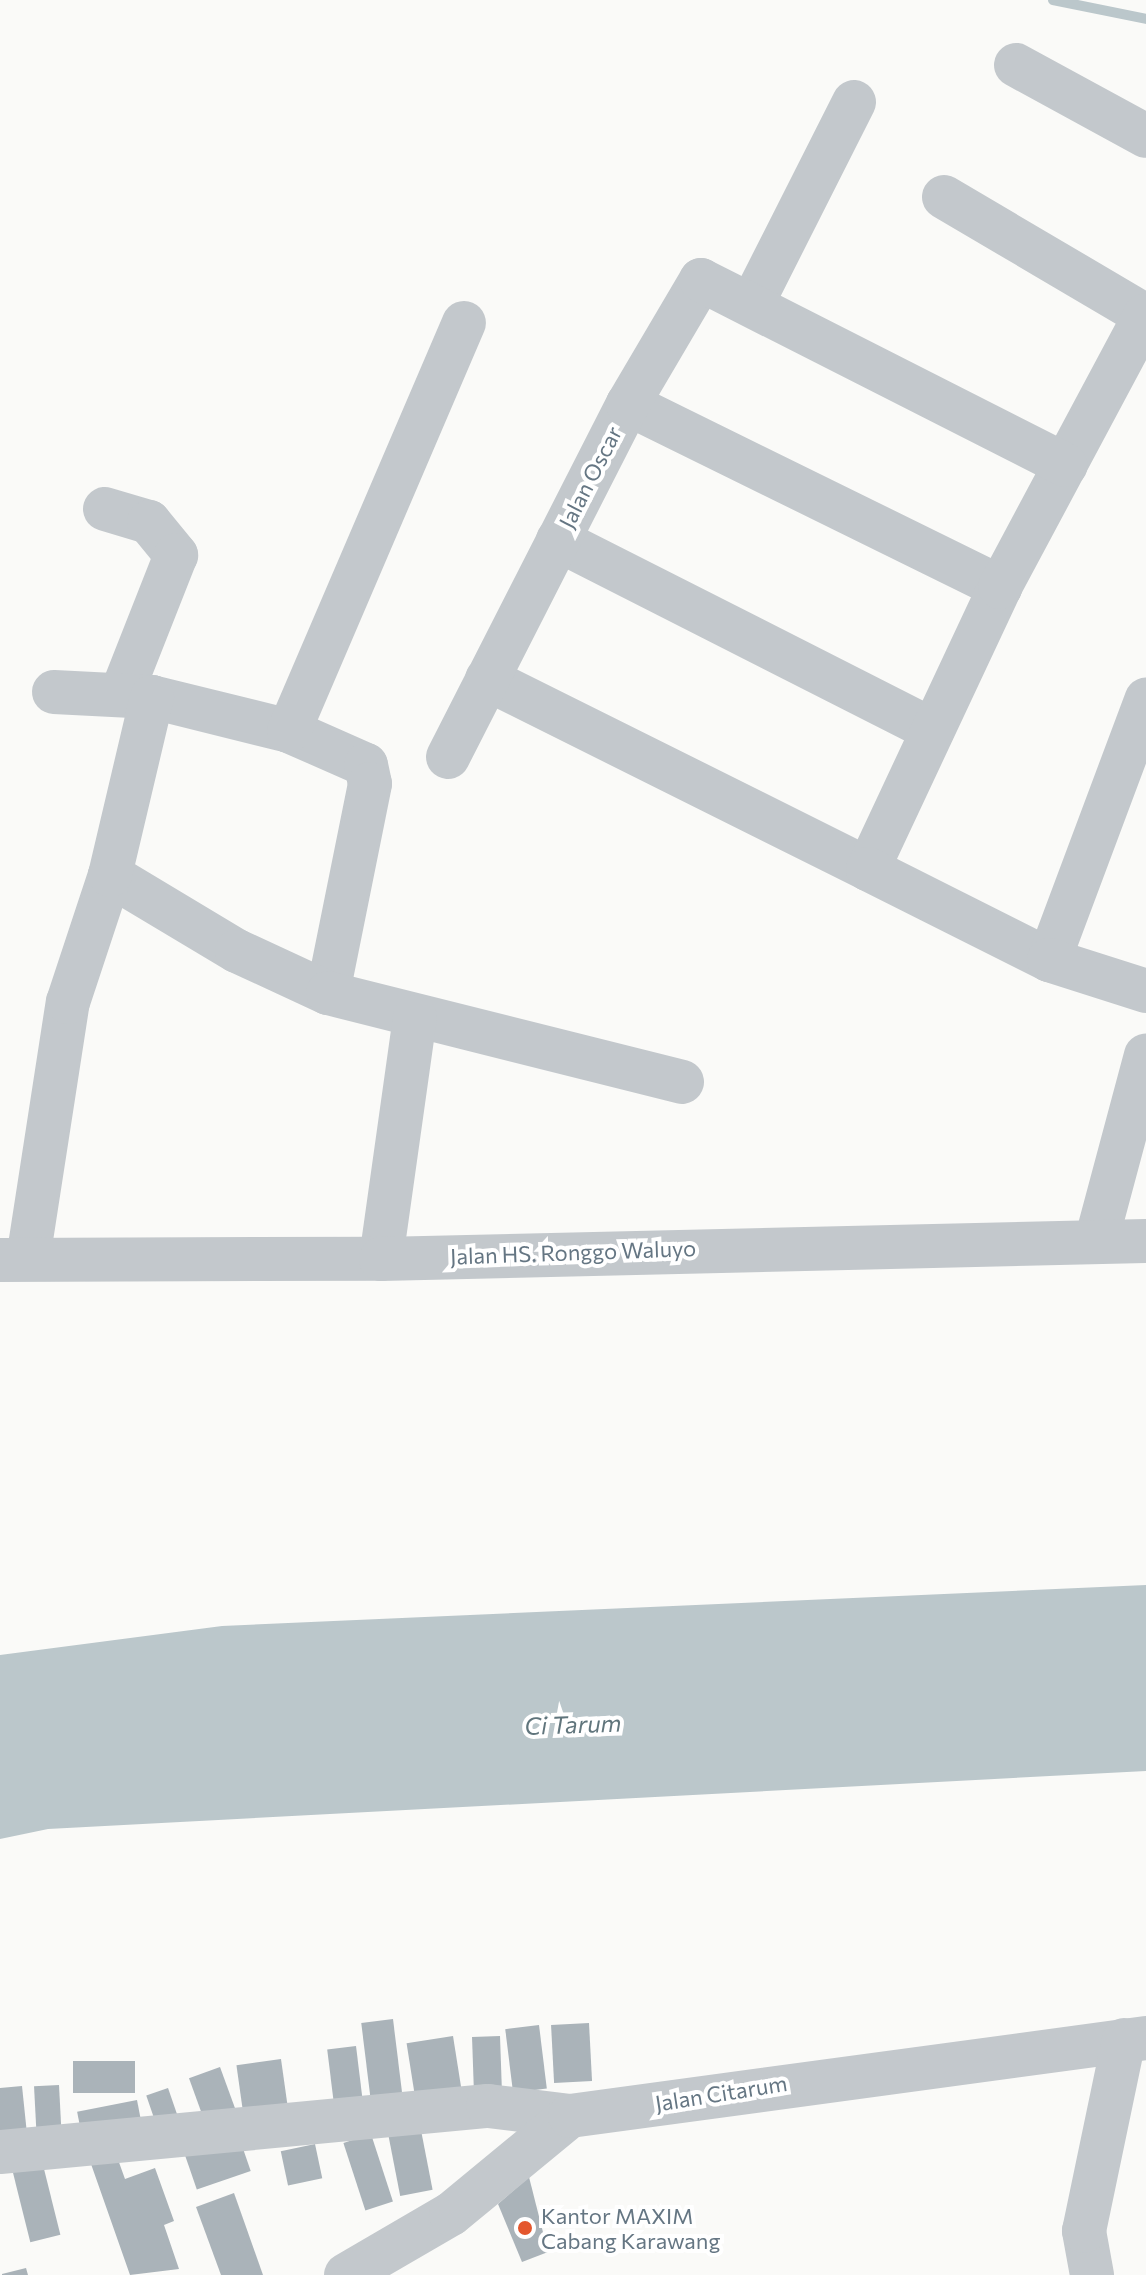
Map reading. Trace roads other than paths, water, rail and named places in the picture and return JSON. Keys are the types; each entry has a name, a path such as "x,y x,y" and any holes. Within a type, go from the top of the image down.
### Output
{"street":[{"path":"1016,65 1146,136"},
{"path":"854,102 753,302 1066,465"},
{"path":"868,869 1000,587 1145,316 944,197"},
{"name":"Jalan Oscar","path":"448,757 628,404 701,280 753,302"},
{"path":"289,731 464,323"},
{"path":"628,404 1000,587"},
{"path":"14,1260 68,1002 110,875 137,695 176,555 149,522 105,509"},
{"path":"558,540 933,730"},
{"path":"487,679 1049,960 1146,991"},
{"path":"54,692 137,695 289,731 358,757 369,775 328,993"},
{"path":"1049,960 1146,700"},
{"path":"110,875 237,951 328,993 682,1082"},
{"path":"381,1259 415,1017"},
{"path":"1097,1238 1146,1055"},
{"name":"Jalan HS. Ronggo Waluyo","path":"14,1260 381,1259 1097,1238 1146,1241"},
{"path":"1092,2275 1084,2231 1135,2039"},
{"name":"Jalan Citarum","path":"0,2152 472,2107 570,2116 1135,2039"},
{"path":"346,2275 451,2214 570,2116"}],"water":[{"name":"Ci Tarum","path":"1146,1585 1146,1771 48,1829 0,1839 0,1655 222,1626"}],"waterway":[{"path":"1053,0 1146,19"}],"place":[{"name":"Kantor MAXIM Cabang Karawang","path":"525,2228"}]}
